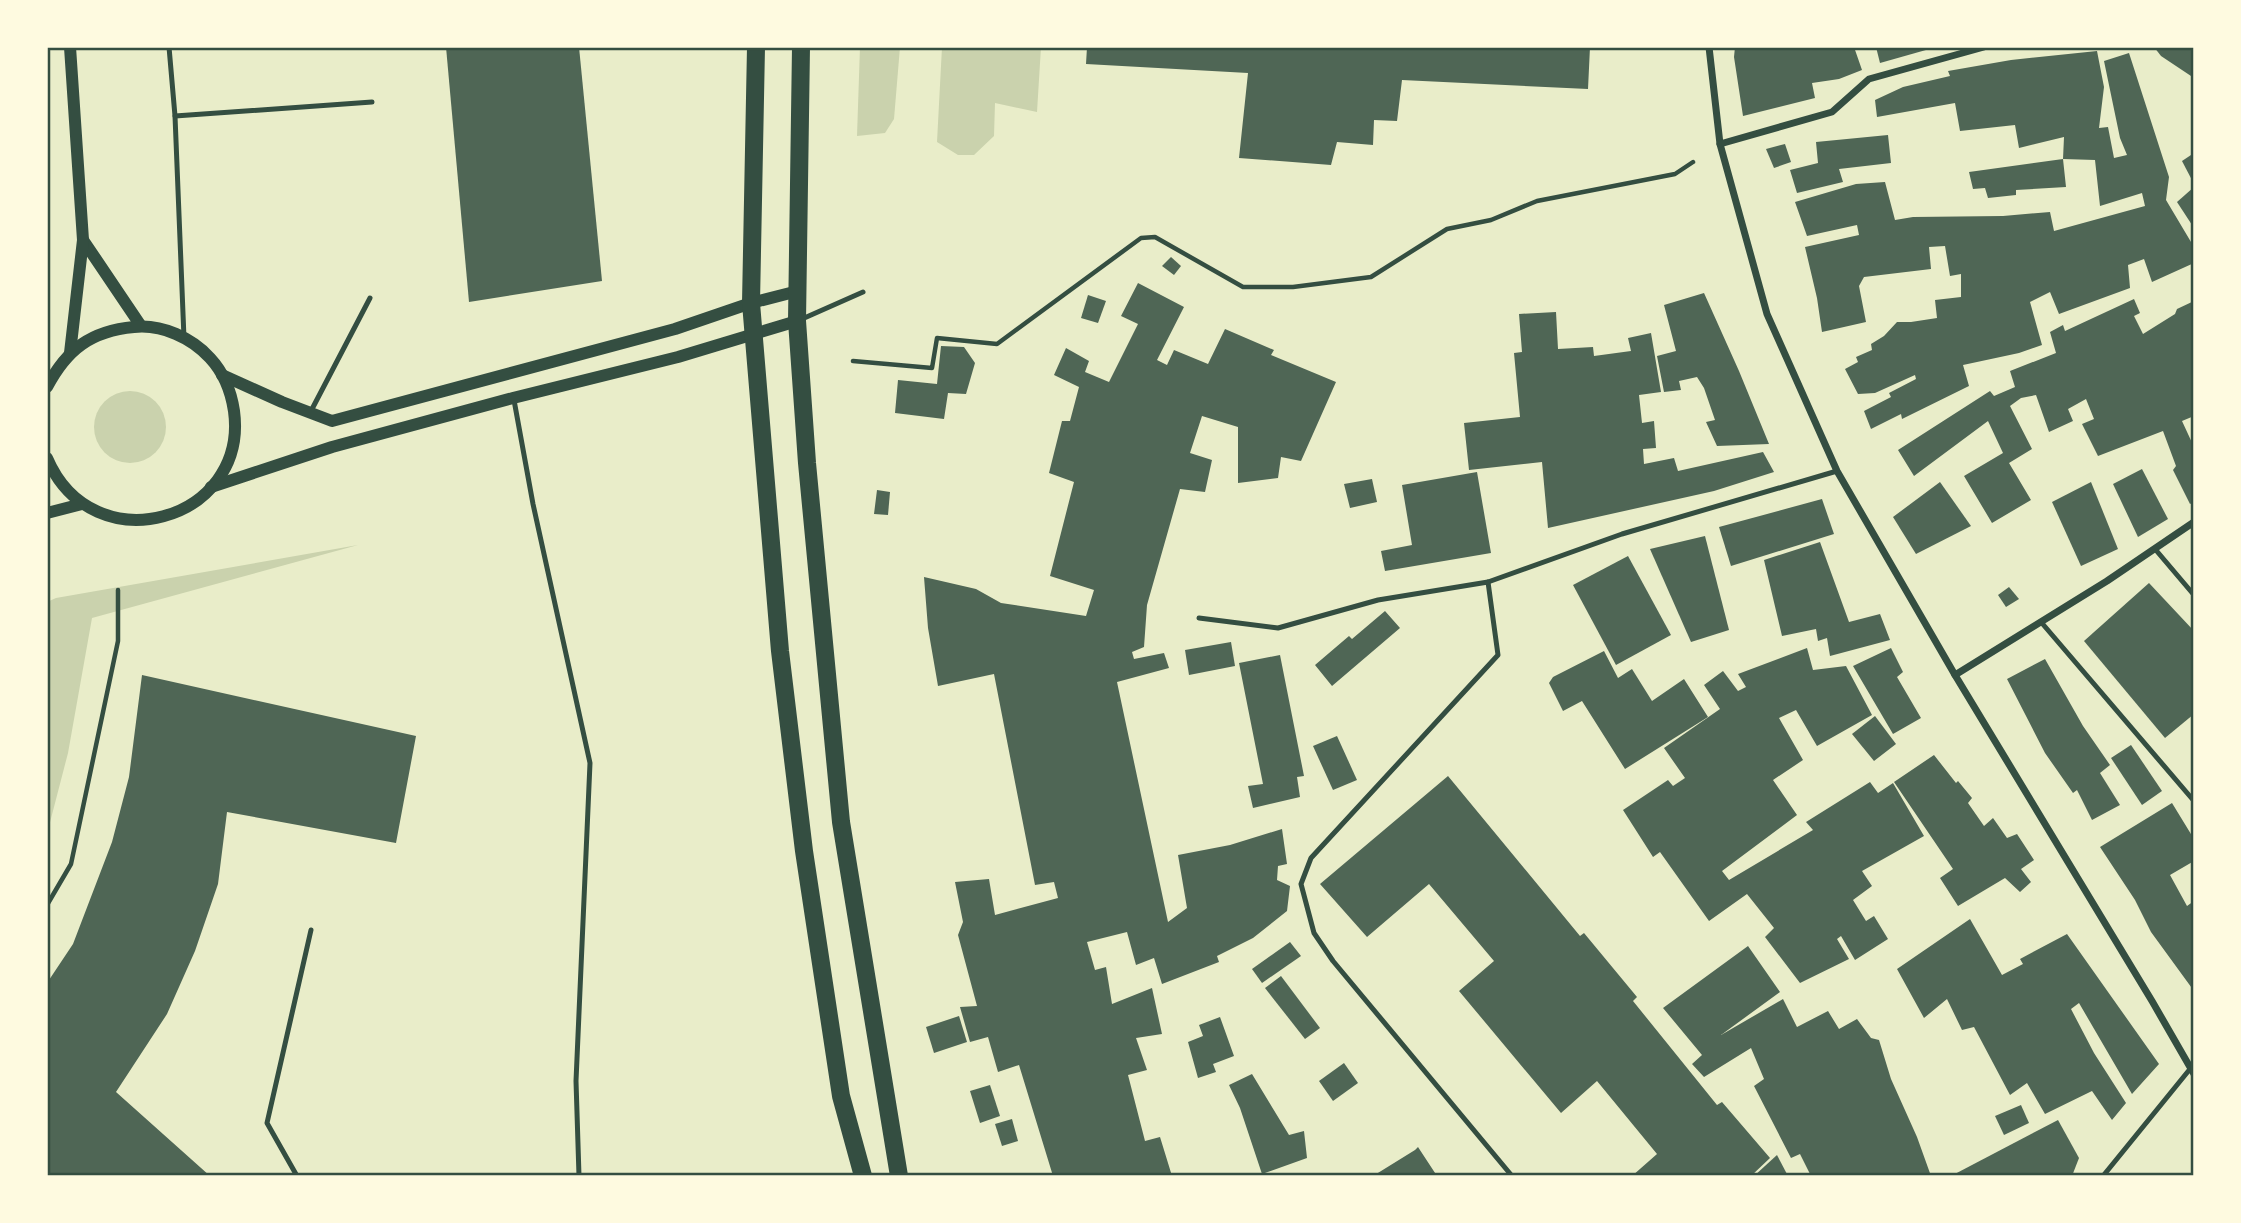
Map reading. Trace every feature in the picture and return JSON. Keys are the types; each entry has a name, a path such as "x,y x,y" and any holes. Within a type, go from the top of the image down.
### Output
{"main road":[{"path":"756,47 751,303 780,651 804,851 841,1096 863,1176"},
{"path":"801,47 797,321 807,463 841,822 899,1176"}],"street":[{"path":"70,47 83,240 70,353"},
{"path":"1709,47 1720,144 1767,314 1837,471 1955,675 2192,1072"},
{"path":"1720,144 1832,112 1869,79 1984,47"},
{"path":"83,240 141,326"},
{"path":"222,375 332,421 676,329 751,303 799,291"},
{"path":"211,487 332,447 678,356 797,321"},
{"path":"47,387 61,363 91,338 115,329 141,326 170,331 206,354 222,375 232,397 235,420 233,444 225,467 211,487 194,503 173,514 150,521 103,515 82,504 66,490 53,473 47,458"},
{"path":"47,513 82,504"},
{"path":"1955,675 2155,550 2194,522"}],"lane":[{"path":"169,47 175,116 184,338"},
{"path":"175,116 372,102"},
{"path":"797,321 863,292"},
{"path":"310,414 370,298"},
{"path":"513,398 533,504 590,763 576,1081 579,1176"},
{"path":"1199,618 1278,628 1378,600 1488,582 1622,534 1837,471"},
{"path":"2155,550 2194,595"},
{"path":"1488,582 1498,655 1311,858 1301,884 1314,933 1333,961 1512,1176"},
{"path":"2041,622 2194,801"},
{"path":"296,1176 267,1123 311,930"},
{"path":"2103,1176 2192,1072"}],"path":[{"path":"853,361 932,368 937,338 998,344 1141,238 1155,237 1243,287 1293,287 1371,277 1447,229 1492,220 1538,201 1675,174 1720,144"},
{"path":"47,905 71,864 118,641 117,590"}],"green space":[{"path":"860,47 900,47 894,119 885,133 857,136"},
{"path":"942,47 1041,47 1037,112 995,103 994,136 974,155 958,155 937,142"},
{"path":"130,391 150,397 160,407 166,427 160,447 150,457 130,463 110,457 100,447 94,427 100,407 110,397"},
{"path":"358,545 92,618 68,753 47,834 47,602 56,598"}],"building":[{"path":"446,47 579,47 602,281 469,302"},
{"path":"1087,47 1590,47 1588,89 1402,80 1397,121 1374,120 1373,145 1337,142 1331,165 1239,158 1248,73 1086,64"},
{"path":"1735,47 1854,47 1862,70 1839,79 1812,83 1815,98 1743,116 1734,57"},
{"path":"1876,47 1933,47 1933,48 1880,63"},
{"path":"2154,47 2194,47 2194,78 2161,56"},
{"path":"2097,51 2104,87 2099,128 2108,127 2114,158 2127,155 2120,138 2104,61 2129,53 2169,177 2166,200 2194,247 2194,263 2152,282 2144,259 2128,265 2130,288 2059,314 2050,292 2030,302 2042,345 2019,353 1963,365 1969,386 1902,419 1901,414 1871,429 1864,411 1891,397 1889,393 1916,379 1915,375 1875,393 1858,394 1845,369 1858,362 1856,357 1872,350 1871,344 1884,336 1897,322 1937,318 1935,300 1961,297 1961,274 1950,276 1945,246 1929,247 1931,269 1864,277 1859,286 1866,322 1822,332 1805,247 1859,235 1857,225 1807,236 1795,202 1856,184 1885,182 1895,220 2050,212 2054,231 2145,206 2142,193 2100,206 2095,160 2063,159 2064,137 2019,148 2015,125 1960,131 1955,103 1877,117 1875,100 1903,87 1950,76 1948,71 2011,60"},
{"path":"1888,135 1891,163 1839,169 1843,182 1797,193 1790,170 1818,163 1816,142"},
{"path":"1785,144 1791,162 1774,168 1766,149"},
{"path":"2194,153 2194,184 2182,161"},
{"path":"2063,159 2066,187 2016,190 2016,195 1988,198 1985,188 1973,189 1969,172"},
{"path":"2194,187 2194,228 2177,202"},
{"path":"1171,257 1181,266 1174,275 1162,266"},
{"path":"1138,283 1184,307 1157,360 1167,365 1174,350 1208,364 1225,329 1274,350 1271,355 1336,382 1301,461 1281,457 1278,478 1238,483 1238,427 1202,416 1190,453 1212,460 1205,492 1180,489 1147,605 1144,647 1132,652 1134,659 1164,653 1169,668 1117,682 1168,922 1187,908 1178,855 1230,845 1282,829 1287,864 1278,866 1277,880 1290,886 1287,911 1253,938 1217,956 1219,962 1162,984 1154,958 1136,965 1127,932 1087,942 1095,970 1106,967 1112,1004 1152,988 1162,1034 1136,1038 1147,1070 1128,1075 1145,1141 1160,1137 1172,1176 1053,1176 1019,1065 998,1072 988,1037 970,1042 960,1007 977,1006 958,935 963,922 955,882 989,879 995,915 1058,898 1054,882 1035,885 994,674 938,686 928,628 924,577 976,589 1001,603 1086,616 1094,590 1050,576 1074,482 1049,473 1062,421 1070,421 1079,387 1054,375 1066,348 1089,361 1085,372 1109,382 1138,324 1121,316"},
{"path":"1704,293 1769,444 1717,446 1706,422 1715,420 1704,388 1697,377 1679,381 1681,390 1664,392 1657,356 1676,351 1664,305"},
{"path":"1088,295 1106,301 1098,323 1081,318"},
{"path":"2134,299 2140,313 2134,316 2143,334 2175,314 2177,309 2194,301 2194,416 2182,421 2194,447 2194,502 2190,504 2173,470 2176,466 2163,431 2098,456 2082,424 2094,419 2086,399 2068,409 2073,421 2049,432 2036,395 2021,398 2010,406 2032,449 2009,463 2031,500 1992,523 1964,476 2003,453 1988,421 1914,476 1898,450 1990,391 1994,396 2015,387 2010,371 2056,353 2050,332 2063,325 2065,331"},
{"path":"1556,312 1558,349 1593,347 1594,356 1631,351 1628,338 1651,333 1661,392 1639,395 1642,423 1654,421 1656,448 1643,449 1644,464 1674,458 1678,471 1763,452 1774,472 1714,491 1548,528 1542,462 1469,470 1464,423 1520,417 1514,353 1522,352 1519,314"},
{"path":"941,346 964,347 975,363 966,394 948,393 944,419 895,413 898,380 937,384"},
{"path":"2142,469 2168,519 2138,537 2113,484"},
{"path":"1477,472 1491,553 1385,571 1381,551 1412,545 1402,485"},
{"path":"1372,479 1377,502 1350,508 1344,484"},
{"path":"1940,482 1971,526 1916,554 1893,517"},
{"path":"2091,482 2118,549 2081,566 2052,502"},
{"path":"877,490 890,492 888,515 874,514"},
{"path":"1822,499 1834,534 1731,566 1719,527"},
{"path":"1705,536 1729,630 1691,642 1650,549"},
{"path":"1820,542 1849,622 1880,614 1890,640 1830,656 1827,638 1818,641 1816,629 1782,636 1764,560"},
{"path":"1628,556 1671,635 1616,665 1573,585"},
{"path":"2149,583 2194,631 2194,714 2165,738 2084,641"},
{"path":"2009,587 2019,599 2006,607 1998,595"},
{"path":"1385,611 1400,628 1332,686 1315,665 1349,636 1352,639"},
{"path":"1231,642 1235,666 1189,675 1185,650"},
{"path":"1807,648 1813,670 1846,666 1872,715 1817,746 1796,710 1779,718 1803,760 1773,780 1797,815 1722,871 1729,880 1813,830 1806,822 1870,782 1878,793 1893,783 1924,836 1862,871 1872,886 1853,900 1866,921 1874,916 1888,939 1855,960 1841,936 1837,939 1849,959 1800,983 1765,937 1774,928 1747,894 1709,921 1660,852 1653,857 1623,810 1668,780 1673,786 1685,778 1664,748 1720,709 1704,685 1723,671 1738,691 1746,687 1738,674"},
{"path":"1891,648 1903,672 1897,677 1921,718 1893,734 1853,666"},
{"path":"1604,651 1618,678 1632,669 1652,701 1684,679 1708,717 1625,769 1582,701 1563,711 1549,683 1553,677"},
{"path":"1280,655 1304,776 1297,777 1300,797 1253,808 1248,786 1263,784 1239,663"},
{"path":"2045,659 2083,726 2110,765 2100,773 2120,805 2092,820 2077,790 2073,793 2045,753 2007,679"},
{"path":"142,675 416,736 396,843 227,812 218,884 195,951 167,1014 116,1092 210,1176 47,1176 47,983 73,944 112,842 129,777"},
{"path":"1875,716 1896,744 1874,761 1852,734"},
{"path":"1337,736 1357,780 1333,790 1313,746"},
{"path":"2131,745 2162,791 2142,805 2111,758"},
{"path":"1934,755 1972,798 1968,803 1984,826 1993,818 2007,838 2017,834 2034,860 2021,869 2031,882 2020,892 2005,878 1958,906 1940,878 1953,869 1894,782"},
{"path":"1448,776 1580,936 1584,933 1637,997 1633,1001 1717,1105 1722,1102 1770,1158 1751,1176 1632,1176 1657,1154 1597,1081 1561,1113 1459,991 1494,961 1429,884 1367,937 1320,884"},
{"path":"2172,803 2194,839 2194,861 2170,875 2187,906 2194,901 2194,991 2151,932 2135,900 2100,847"},
{"path":"1970,919 2002,975 2023,964 2020,959 2067,934 2159,1064 2132,1094 2079,1003 2071,1009 2094,1053 2126,1103 2112,1120 2092,1091 2045,1114 2027,1083 2010,1095 1974,1027 1962,1030 1947,999 1924,1018 1897,969"},
{"path":"1290,942 1301,956 1262,983 1252,969"},
{"path":"1748,946 1780,992 1721,1035 1783,999 1797,1027 1828,1011 1839,1029 1857,1019 1871,1038 1879,1040 1891,1079 1931,1176 1811,1176 1800,1154 1791,1158 1754,1086 1764,1079 1751,1048 1704,1077 1692,1064 1702,1055 1663,1008"},
{"path":"1281,976 1320,1028 1305,1039 1265,988"},
{"path":"959,1016 967,1042 934,1053 926,1027"},
{"path":"1220,1017 1234,1056 1213,1064 1216,1072 1198,1078 1188,1042 1203,1036 1199,1025"},
{"path":"1344,1063 1358,1083 1333,1101 1319,1081"},
{"path":"1252,1074 1289,1135 1304,1131 1307,1158 1262,1174 1240,1108 1229,1085"},
{"path":"990,1085 1000,1116 980,1123 970,1091"},
{"path":"2021,1105 2029,1123 2004,1135 1995,1116"},
{"path":"1012,1119 1018,1141 1002,1146 995,1124"},
{"path":"2058,1120 2079,1158 2072,1176 1951,1176"},
{"path":"1418,1147 1437,1176 1373,1176 1415,1150"},
{"path":"1777,1155 1788,1176 1754,1176"}]}
